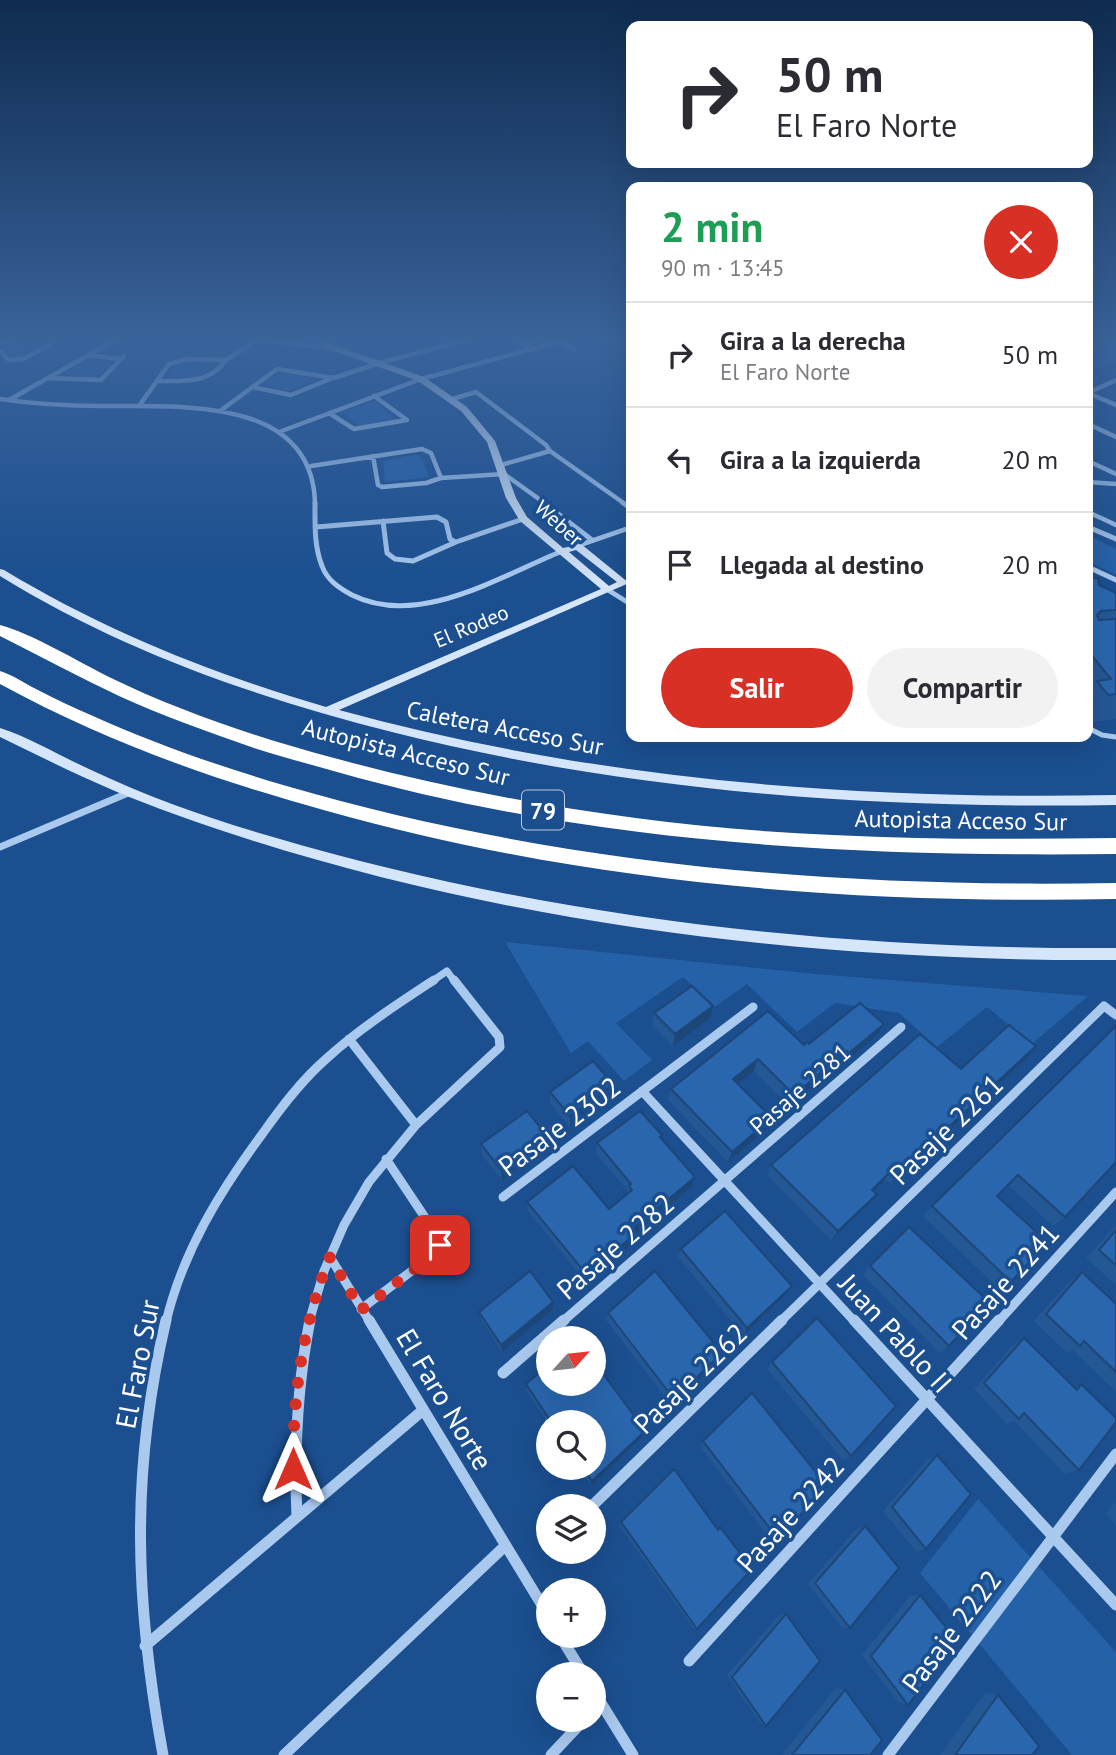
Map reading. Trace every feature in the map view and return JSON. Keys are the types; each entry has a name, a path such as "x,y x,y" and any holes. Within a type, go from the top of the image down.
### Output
{"highway":[{"name":"Autopista Acceso Sur","path":"0,630 99,680 200,722 353,770 470,797 607,821 782,840 902,847 1116,846"},
{"name":"79","path":"0,677 93,723 252,783 370,816 494,844 631,867 782,884 943,893 1116,891"}],"main road":[{"name":"Weber","path":"474,421 484,431 503,470 511,498 523,519 608,590"},
{"name":"Weber","path":"577,546 626,581"},
{"path":"560,552 577,546"},
{"name":"Caletera Acceso Sur","path":"0,572 75,615 144,647 224,678 327,711 432,738 535,760 705,785 826,796 934,801 1116,800"},
{"name":"El Rodeo","path":"327,711 626,583"},
{"path":"0,732 128,793 232,829 370,868 565,909 709,930 861,945 1016,954 1116,954"}],"street":[{"path":"256,421 279,432 300,449 311,466 315,483 317,559 328,580 349,595 390,605 432,602 560,552"},
{"path":"279,432 308,421"},
{"path":"341,421 354,429 402,421"},
{"path":"514,421 550,451 626,505"},
{"path":"1093,426 1116,437"},
{"path":"311,466 426,449 431,453 441,478"},
{"path":"373,456 380,487 426,483 441,478 503,470 550,451"},
{"path":"1093,463 1116,474"},
{"path":"503,470 592,540"},
{"path":"1093,482 1116,484"},
{"path":"316,527 441,518 446,522 450,539 455,542"},
{"path":"383,521 387,553 398,560 421,559 455,542 523,519"},
{"path":"577,546 626,529"},
{"path":"1093,529 1116,539"},
{"path":"1093,568 1116,580"},
{"name":"Weber","path":"608,590 626,602"},
{"path":"0,846 128,793"},
{"name":"El Faro Sur","path":"163,1755 145,1646 139,1532 142,1460 155,1370 176,1289 205,1219 230,1178 306,1078 349,1040 447,971 499,1037 499,1047 416,1125"},
{"name":"Pasaje 2261","path":"820,1284 1104,1006 1116,1015"},
{"name":"Pasaje 2302","path":"503,1197 752,1007"},
{"name":"Pasaje 2281","path":"724,1181 901,1027"},
{"path":"297,1517 293,1469 297,1378 304,1336 330,1257 352,1211 386,1159 416,1125 349,1040"},
{"name":"Juan Pablo II","path":"642,1091 1116,1605"},
{"path":"361,1310 437,1252 440,1245 438,1237 386,1159"},
{"name":"Pasaje 2282","path":"503,1373 724,1181"},
{"name":"Pasaje 2241","path":"927,1400 1116,1192"},
{"name":"El Faro Norte","path":"330,1257 536,1596"},
{"name":"Pasaje 2262","path":"604,1494 820,1284"},
{"name":"Pasaje 2242","path":"689,1661 927,1400"},
{"path":"145,1646 422,1411"},
{"name":"Pasaje 2222","path":"888,1755 1116,1454"},
{"path":"284,1755 505,1546"},
{"path":"606,1718 633,1755"},
{"path":"551,1755 573,1732"}],"lane":[{"path":"1093,514 1116,525"},
{"path":"1093,731 1116,737"}],"shaded area":[{"path":"353,421 398,421 359,426"},
{"path":"421,456 429,477 385,482 383,461"},
{"path":"1093,538 1116,549 1116,575 1093,564"},
{"path":"505,942 816,974 1088,996 1032,1044 987,1007 937,1047 899,1013 835,1003 797,1032 747,984 715,1007 683,977 616,1023 652,1060 624,1081 588,1041 571,1053"},
{"path":"978,1499 1116,1652 1116,1755 1072,1755 920,1573"}],"building":[{"path":"1093,578 1098,578 1099,585 1116,593 1116,610 1101,611 1097,615 1099,620 1116,619 1116,694 1108,695 1097,681 1111,679 1093,657"},
{"path":"692,986 713,1006 675,1034 654,1013"},
{"path":"860,1003 884,1024 794,1095 758,1059 733,1079 772,1118 732,1152 671,1089 768,1011 804,1045 807,1042 809,1044"},
{"path":"1009,1025 1036,1046 898,1174 893,1169 872,1190 877,1194 838,1231 771,1165 920,1034 961,1069"},
{"path":"1116,1026 1116,1162 1065,1217 1018,1175 997,1196 1047,1242 1011,1282 932,1206"},
{"path":"593,1061 613,1084 570,1116 550,1092"},
{"path":"527,1111 547,1136 501,1170 481,1144"},
{"path":"640,1111 695,1177 630,1231 634,1235 587,1275 527,1202 573,1166 609,1209 632,1190 629,1186 631,1184 597,1143"},
{"path":"725,1211 792,1286 747,1328 681,1249"},
{"path":"909,1227 989,1302 949,1346 870,1266"},
{"path":"1116,1230 1116,1265 1099,1250"},
{"path":"530,1271 553,1302 501,1345 479,1312"},
{"path":"655,1271 722,1353 674,1399 608,1313"},
{"path":"1082,1272 1116,1304 1116,1372 1084,1341 1080,1346 1046,1314"},
{"path":"817,1318 896,1406 851,1456 772,1362"},
{"path":"1024,1338 1077,1390 1081,1384 1116,1418 1116,1422 1079,1470 1024,1413 1019,1419 984,1383"},
{"path":"536,1375 536,1396 606,1396 606,1378 645,1431 606,1468 606,1410 543,1410 526,1384"},
{"path":"752,1393 827,1486 778,1539 703,1441"},
{"path":"937,1455 971,1494 926,1549 892,1507"},
{"path":"674,1469 718,1530 720,1527 752,1569 697,1629 621,1522"},
{"path":"865,1526 899,1568 850,1628 815,1583"},
{"path":"920,1595 957,1641 908,1705 871,1656"},
{"path":"786,1614 820,1661 766,1726 732,1677"},
{"path":"845,1690 882,1740 870,1755 792,1755"},
{"path":"998,1695 1039,1746 1032,1755 955,1755"}],"route":[{"path":"293,1469 293,1423 304,1336 330,1257 361,1310 437,1252 440,1245"}]}
